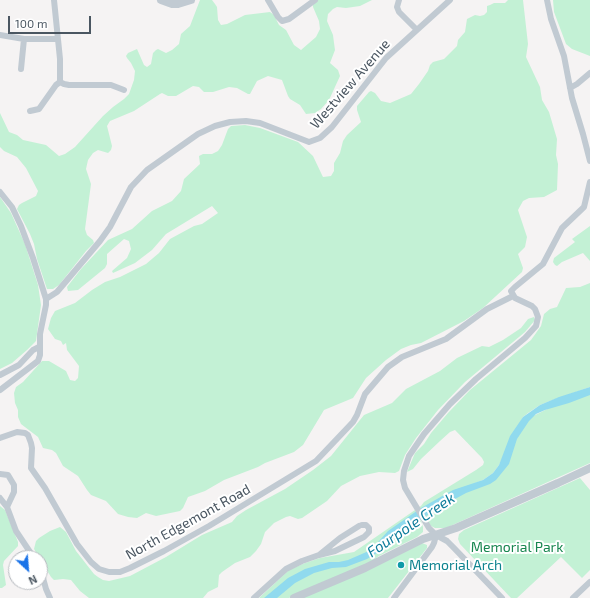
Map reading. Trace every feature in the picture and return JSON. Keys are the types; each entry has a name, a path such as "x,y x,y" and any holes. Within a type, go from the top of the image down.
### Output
{"street":[{"path":"54,0 60,59 60,82"},
{"path":"160,0 172,4 178,4 191,0"},
{"path":"268,0 282,21 289,19 315,0"},
{"path":"399,0 397,4 400,12 417,30"},
{"name":"Westview Avenue","path":"46,299 57,292 100,241 110,227 131,187 148,170 198,134 215,126 230,122 253,122 275,128 305,141 309,142 317,140 332,127 386,58 450,0"},
{"path":"548,0 552,19 564,56 570,88 584,134 590,161"},
{"path":"0,35 24,39 57,39"},
{"path":"21,69 24,39"},
{"path":"570,88 578,84 590,72"},
{"path":"60,82 64,84 111,85 124,90"},
{"path":"30,111 39,109 56,85 60,82"},
{"path":"584,134 590,130"},
{"path":"502,598 451,544 428,528 407,493 403,480 406,464 414,448 424,434 462,392 525,338 536,326 538,317 535,310 532,306 513,296 511,291 543,264 562,228 584,207 590,182"},
{"path":"0,192 12,208 21,226 46,299 46,309 40,334 40,355 38,361 0,390"},
{"name":"North Edgemont Road","path":"0,438 17,432 28,435 31,442 31,468 48,493 70,533 85,555 95,566 104,571 114,572 130,568 186,539 301,471 322,456 353,422 365,394 379,376 392,363 406,354 446,339 487,309 513,296"},
{"path":"0,375 19,364 33,350 39,347"},
{"path":"294,598 307,591 353,574 419,541 475,520 590,468"},
{"path":"0,474 8,475 14,485 14,492 7,507"},
{"path":"0,498 7,507 16,531 29,550"},
{"path":"254,598 286,569 302,561 335,551 364,537 369,528 366,525 360,525 340,538 319,555"},
{"path":"394,598 434,544 436,535"},
{"path":"573,598 590,582"}],"green space":[{"path":"200,0 212,0 217,7 218,20 221,25 227,24 245,15 270,12 274,15 279,25 286,30 294,45 301,50 316,37 320,29 319,21 313,7 318,0 372,0 360,6 346,8 337,7 328,14 327,21 333,35 335,50 330,63 338,70 340,76 329,100 315,113 306,114 300,105 290,99 282,80 268,76 257,81 250,94 237,88 229,87 213,92 204,92 199,87 193,86 176,96 168,96 162,93 134,111 110,121 107,126 112,146 111,150 108,153 98,150 93,153 88,160 86,169 91,184 85,229 87,235 93,240 94,243 59,285 53,289 47,289 37,259 34,244 17,209 19,205 36,196 38,191 26,168 17,157 4,151 0,147 0,113 9,132 17,135 23,140 46,145 59,156 65,154 75,147 103,116 129,94 134,80 135,71 126,56 128,53 137,49 144,65 147,67 151,64 153,53 156,50 158,49 166,53 172,50 179,44 181,34 190,26"},
{"path":"508,0 523,0 528,44 526,57 540,87 542,100 549,112 557,139 557,190 544,197 529,198 523,201 518,210 527,237 525,247 518,254 523,268 522,272 483,308 464,321 421,343 401,349 386,360 366,378 353,398 324,410 303,445 294,452 224,480 205,491 188,497 180,511 156,516 146,513 137,518 128,517 118,514 106,501 91,495 78,476 63,466 56,453 52,450 43,448 38,437 21,424 15,403 14,393 16,387 23,382 42,361 49,361 66,371 70,380 75,381 78,378 79,366 67,350 66,343 63,345 61,341 55,339 48,329 55,311 75,303 105,282 120,277 146,264 159,253 170,239 194,226 202,224 218,213 212,206 166,234 152,250 135,263 113,273 112,271 127,258 131,249 129,241 124,239 107,254 107,264 105,268 78,290 68,291 67,287 81,269 108,240 132,229 152,211 172,201 181,191 184,179 200,164 199,156 203,154 212,154 218,151 228,129 231,126 245,125 260,128 298,142 313,156 323,177 331,176 334,171 334,163 340,153 343,141 347,135 361,122 357,106 369,92 371,91 375,93 381,101 390,103 411,94 428,71 430,65 433,62 444,59 457,46 458,40 465,32 467,19 475,15 484,15 487,12 487,6 494,3 505,3"},
{"path":"553,0 590,0 590,56 572,49 566,44 554,12"},
{"path":"0,197 11,213 25,244 38,285 41,305 36,341 12,363 0,369"},
{"path":"590,226 590,261 583,253 562,262 557,266 555,265 553,262 554,258 575,242 572,239"},
{"path":"590,283 590,387 540,405 528,413 523,417 499,465 493,473 483,480 463,488 492,479 529,418 590,388 590,463 446,528 435,528 431,526 419,507 424,502 476,470 483,465 484,462 482,458 455,430 450,432 421,459 413,469 407,472 415,453 424,444 448,413 470,390 531,340 541,326 544,314 550,309 557,307 566,288 580,287"},
{"path":"534,317 535,320 525,332 465,382 438,410 405,455 399,471 395,473 379,472 360,476 341,486 327,501 302,518 298,519 290,516 274,523 265,532 261,544 256,551 250,557 235,563 222,572 219,575 218,587 208,592 203,598 89,598 80,591 71,580 54,580 48,572 48,550 34,549 36,541 39,538 60,527 66,532 76,551 98,577 109,581 130,576 166,557 202,535 232,522 237,516 246,510 285,489 331,456 364,415 392,403 406,389 440,371 457,358 482,346 489,347 503,340 521,328 528,319"},
{"name":"Memorial Park","path":"580,478 590,490 590,570 582,578 561,557 517,598 511,598 460,544 458,539 459,534 464,530"},
{"path":"0,506 5,510 18,542 18,546 14,550 8,550 8,557 4,561 3,565 6,585 0,588"},
{"path":"415,510 423,527 423,532 417,537 379,556 371,562 297,593 289,598 259,598 289,570 320,558 354,552"},
{"path":"422,543 427,545 427,548 388,598 300,598"}],"water":[{"name":"Fourpole Creek","path":"590,387 590,395 536,414 529,421 517,439 509,464 496,480 490,484 466,493 435,510 395,536 382,550 367,559 346,567 332,568 314,573 295,583 277,598 264,598 288,578 305,569 329,562 348,560 371,550 388,531 421,508 453,490 483,480 493,473 499,465 510,436 523,417 540,405"}],"place":[{"name":"Memorial Arch","path":"401,565"}]}
